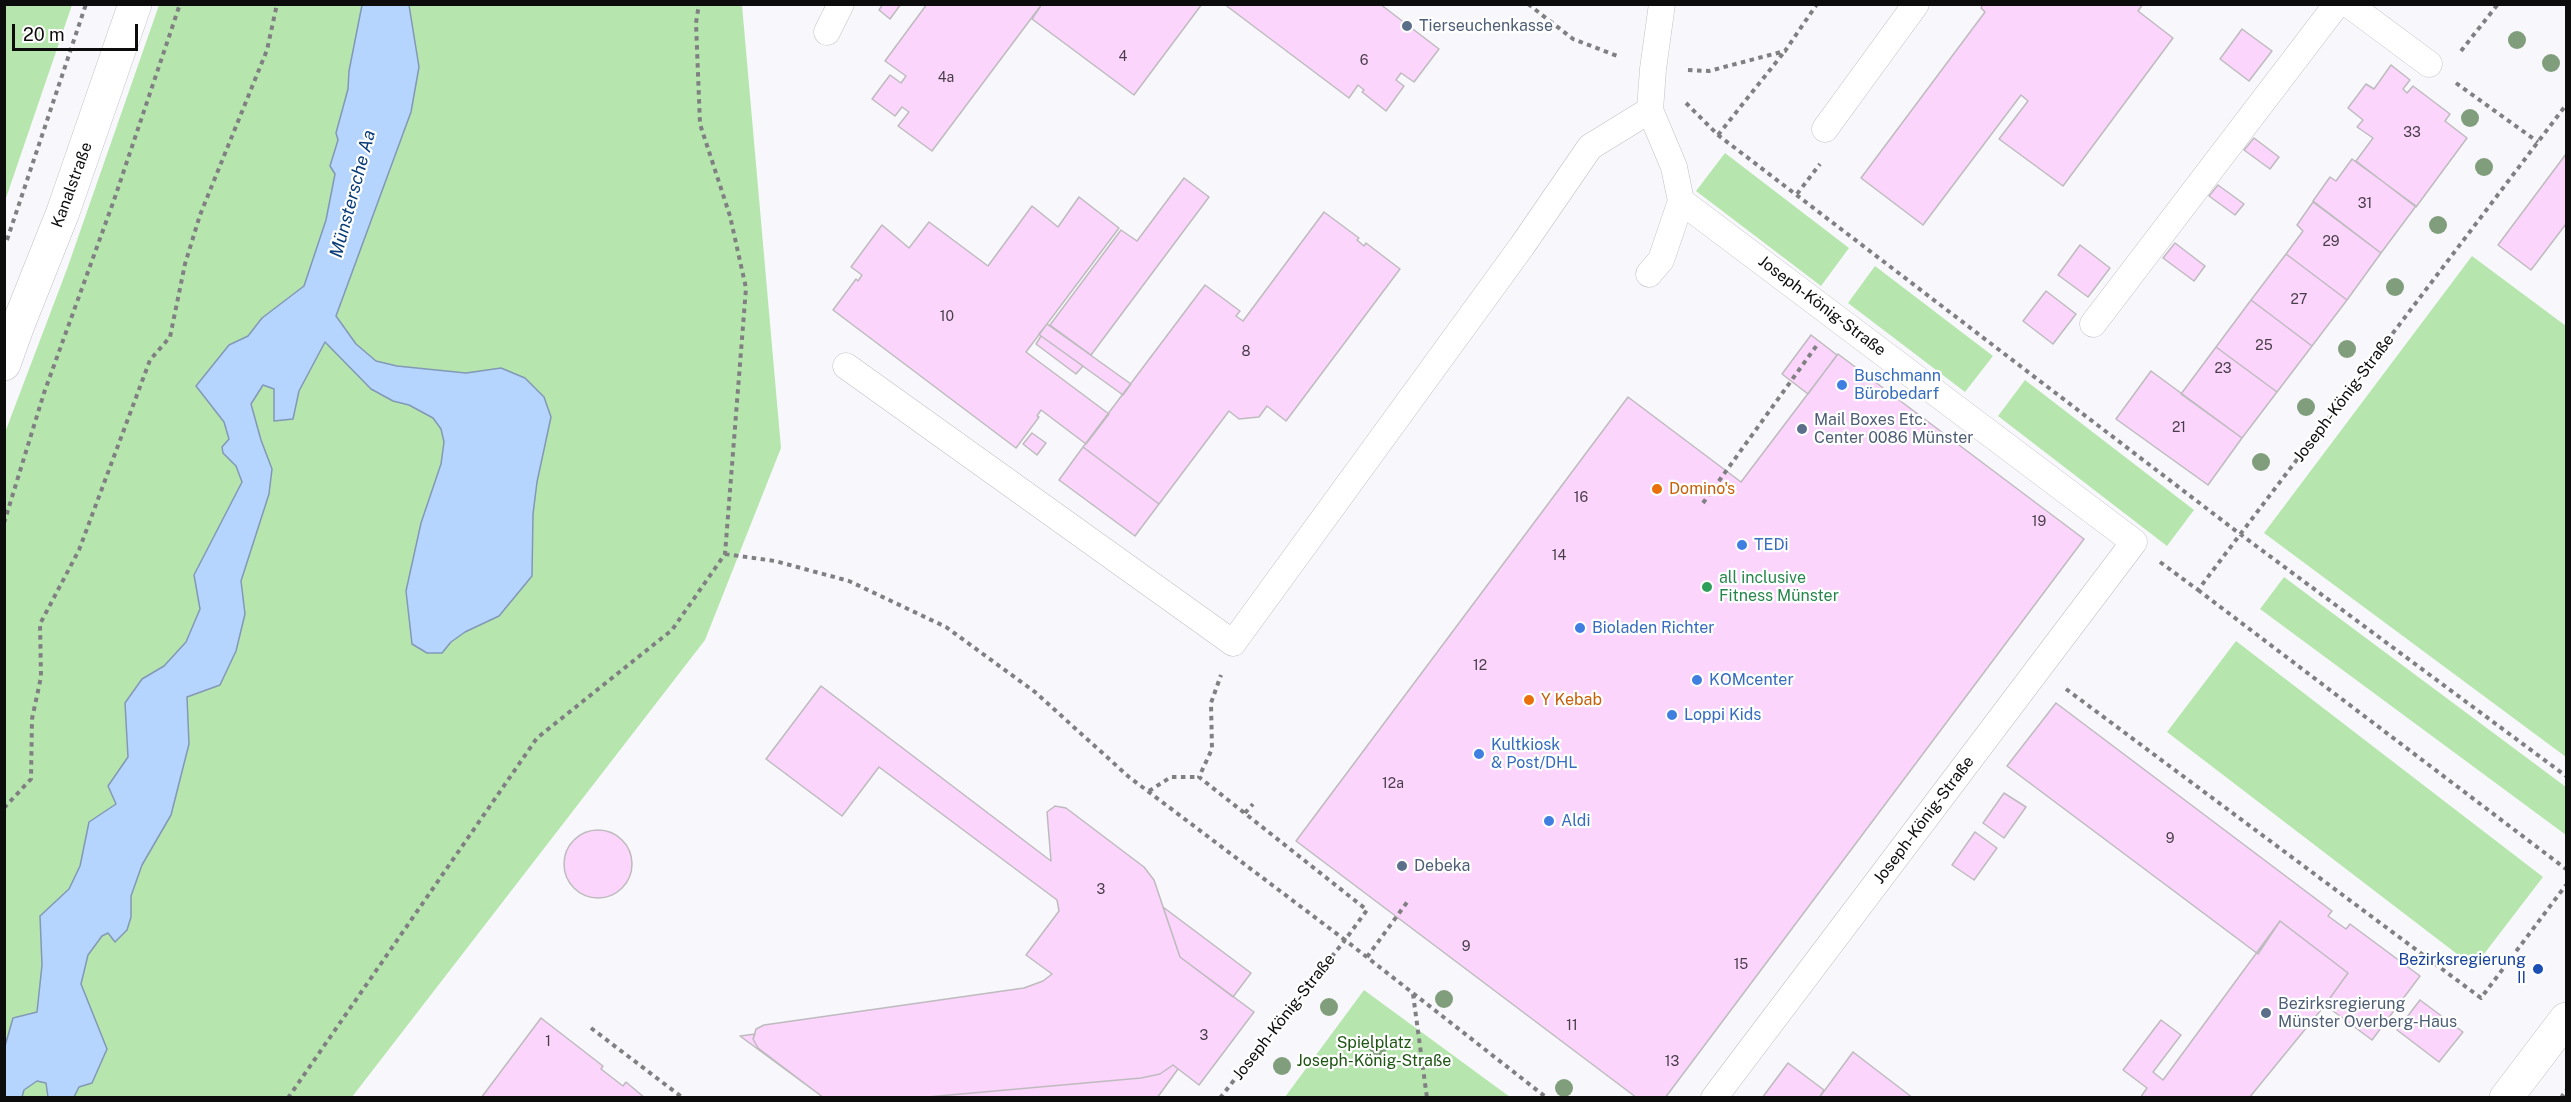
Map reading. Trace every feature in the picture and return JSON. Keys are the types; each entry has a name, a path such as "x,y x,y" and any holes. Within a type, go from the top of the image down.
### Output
{"main road":[{"name":"Kanalstraße","path":"4,364 63,212 135,4"},
{"path":"2506,1098 2566,1018"}],"lane":[{"path":"827,32 841,4"},
{"path":"1649,274 1661,260 1681,201 1674,167 1650,110 1662,4"},
{"path":"1825,129 1916,4"},
{"path":"2093,324 2337,4"},
{"path":"2348,4 2436,69"},
{"path":"846,366 1233,643 1522,246 1590,147 1650,110"},
{"name":"Joseph-König-Straße","path":"1681,201 2134,542 1714,1098"}],"path":[{"path":"4,248 86,4"},
{"path":"4,523 44,393 114,200 180,4"},
{"path":"4,808 31,779 32,719 41,677 40,624 79,550 150,360 170,337 185,264 200,215 267,50 277,4"},
{"path":"288,1098 537,738 672,630 725,554 746,288 730,216 700,124 696,23 699,4"},
{"path":"1528,4 1573,39 1653,69 1709,71 1785,51"},
{"path":"1718,135 1785,51 1817,4"},
{"path":"2498,4 2436,69 2538,142"},
{"path":"1653,69 1718,135 2240,534 2566,776"},
{"name":"Joseph-König-Straße","path":"2198,590 2566,105"},
{"path":"1703,502 1837,317"},
{"path":"2134,542 2566,869"},
{"path":"725,554 775,561 849,581 946,627 1035,692 1129,777 1345,940 1367,910 1199,777 1171,777 1149,791"},
{"path":"1199,777 1212,749 1211,703 1233,643"},
{"path":"2039,669 2481,998 2566,885"},
{"path":"1245,813 1253,804"},
{"path":"1367,957 1408,901"},
{"name":"Joseph-König-Straße","path":"1220,1098 1345,940 1547,1098"},
{"path":"1413,993 1427,1098"},
{"path":"591,1028 683,1098"},
{"path":"2561,1098 2566,1090"}],"green space":[{"path":"4,5 72,5 5,201"},
{"path":"159,5 742,5 781,448 705,640 352,1097 5,1097 4,435 67,269"},
{"path":"1725,153 1849,248 1821,286 1696,191"},
{"path":"2472,256 2566,326 2566,757 2264,533"},
{"path":"1875,266 1993,356 1965,392 1848,303"},
{"path":"2025,380 2194,510 2167,546 1998,416"},
{"path":"2284,577 2566,787 2566,835 2260,609"},
{"path":"2236,641 2543,877 2474,967 2167,732"},
{"name":"Spielplatz Joseph-König-Straße","path":"1364,990 1510,1097 1285,1097"}],"water":[{"name":"Münstersche Aa","path":"362,5 409,5 419,67 411,112 336,316 356,344 376,361 397,366 466,373 501,368 525,378 544,397 551,417 537,482 533,514 532,576 499,616 465,632 451,642 442,653 427,653 412,644 406,591 421,523 441,464 444,442 441,429 433,418 371,389 325,342 299,391 293,419 274,421 274,389 263,385 251,404 272,469 269,494 241,581 245,614 236,651 220,685 187,697 189,744 171,815 142,865 131,896 131,917 127,930 115,942 108,933 102,936 88,955 81,984 107,1049 92,1083 79,1087 74,1097 48,1097 46,1083 37,1081 24,1090 22,1097 5,1097 5,1046 13,1018 37,1012 42,965 40,916 69,889 80,866 89,822 116,804 108,786 128,757 125,703 142,679 164,666 186,642 200,609 194,575 242,482 236,466 223,453 222,447 229,439 224,422 196,386 229,345 248,336 262,318 304,286 326,220 335,174 330,166 338,140 336,133 348,89 349,71"}],"building":[{"path":"883,4 901,4 890,19 879,10"},
{"path":"927,4 1042,4 932,151 898,126 909,112 902,107 895,116 872,99 890,75 901,83 906,76 885,61"},
{"path":"1042,4 1202,4 1134,95 1032,19"},
{"path":"1224,4 1380,4 1439,49 1414,82 1401,73 1396,80 1404,86 1386,111 1362,92 1364,90 1358,85 1349,98"},
{"path":"1983,4 2143,4 2138,11 2173,38 2063,186 1999,139 2028,101 2021,95 1923,225 1861,178 1985,12 1981,8"},
{"path":"2242,29 2272,51 2249,81 2220,59"},
{"path":"2391,65 2410,80 2403,89 2407,93 2413,86 2450,114 2445,121 2467,138 2416,207 2356,161 2373,138 2357,127 2363,120 2348,108 2366,84 2374,89"},
{"path":"2254,138 2279,157 2270,169 2244,150"},
{"path":"2566,154 2566,224 2531,270 2498,245"},
{"path":"2352,159 2416,206 2381,253 2313,201 2330,177 2336,181"},
{"path":"1184,178 1209,197 1091,355 1050,325 1121,230 1137,241"},
{"path":"2218,185 2244,204 2235,215 2209,196"},
{"path":"1079,197 1119,228 1026,352 1109,414 1086,444 1041,410 1037,416 1039,417 1016,448 833,310 856,279 858,281 862,275 851,267 882,225 909,248 929,222 988,266 1032,206 1058,227"},
{"path":"2313,202 2381,253 2347,300 2286,254 2303,231 2297,225"},
{"path":"1324,212 1359,238 1357,240 1364,246 1366,243 1400,269 1286,421 1267,406 1259,417 1239,419 1229,411 1159,504 1083,447 1205,285 1240,311 1236,316 1243,321"},
{"path":"2175,243 2205,266 2194,281 2163,258"},
{"path":"2080,245 2110,268 2088,297 2058,275"},
{"path":"2286,254 2347,300 2312,346 2251,300"},
{"path":"2046,291 2076,314 2053,344 2023,321"},
{"path":"2251,300 2312,346 2277,392 2216,347"},
{"path":"1047,324 1131,384 1123,395 1041,336 1039,334"},
{"path":"1811,335 1837,355 1808,394 1782,374"},
{"path":"1041,336 1083,366 1076,374 1036,344"},
{"path":"2216,347 2277,392 2242,438 2181,394"},
{"name":"KOMcenter","path":"1838,354 2084,539 1665,1098 1637,1098 1296,841 1628,397 1741,482"},
{"path":"2151,371 2242,438 2208,485 2116,419"},
{"path":"1032,433 1046,443 1037,455 1023,444"},
{"path":"1083,447 1159,504 1135,536 1059,480"},
{"path":"821,686 1051,861 1047,812 1055,806 1066,808 1144,867 1154,880 1180,957 1254,1012 1199,1085 1173,1065 1160,1074 1141,1078 916,1098 824,1098 758,1048 753,1039 756,1029 764,1025 1024,988 1043,981 1052,974 1026,955 1059,911 1057,900 879,767 842,816 766,759"},
{"path":"2056,703 2332,911 2328,916 2346,929 2350,924 2420,976 2372,1040 2325,1005 2348,973 2280,921 2258,954 2007,766"},
{"path":"2004,793 2026,807 2004,838 1983,823"},
{"path":"598,830 611,833 622,840 629,851 632,864 629,877 622,888 611,895 598,898 585,895 574,888 567,877 564,864 567,851 574,840 585,833"},
{"path":"1975,832 1997,848 1974,880 1952,865"},
{"path":"1163,907 1251,973 1233,997 1180,957"},
{"name":"Bezirksregierung Münster Overberg-Haus","path":"2280,921 2348,973 2325,1005 2249,1098 2140,1098 2147,1088 2123,1070 2161,1020 2181,1035 2153,1072 2163,1080"},
{"path":"2420,1000 2463,1032 2439,1062 2397,1030"},
{"path":"541,1018 603,1066 601,1069 623,1086 626,1082 645,1098 481,1098"},
{"path":"755,1034 753,1039 758,1048 824,1098 740,1036"},
{"path":"1853,1052 1913,1098 1819,1098"},
{"path":"1788,1063 1824,1090 1819,1098 1762,1098"},
{"path":"1173,1065 1178,1069 1157,1098 916,1098 1141,1078 1160,1074"}],"place":[{"name":"Tierseuchenkasse","path":"1407,26"},
{"name":"Buschmann Bürobedarf","path":"1842,385"},
{"name":"Mail Boxes Etc. Center 0086 Münster","path":"1802,429"},
{"name":"Domino's","path":"1657,489"},
{"name":"TEDi","path":"1742,545"},
{"name":"all inclusive Fitness Münster","path":"1707,587"},
{"name":"Bioladen Richter","path":"1580,628"},
{"name":"KOMcenter","path":"1697,680"},
{"name":"Y Kebab","path":"1529,700"},
{"name":"Loppi Kids","path":"1672,715"},
{"name":"Kultkiosk & Post/DHL","path":"1479,754"},
{"name":"Aldi","path":"1549,821"},
{"name":"Debeka","path":"1402,866"},
{"name":"Bezirksregierung II","path":"2538,969"},
{"name":"Bezirksregierung Münster Overberg-Haus","path":"2266,1013"}]}
